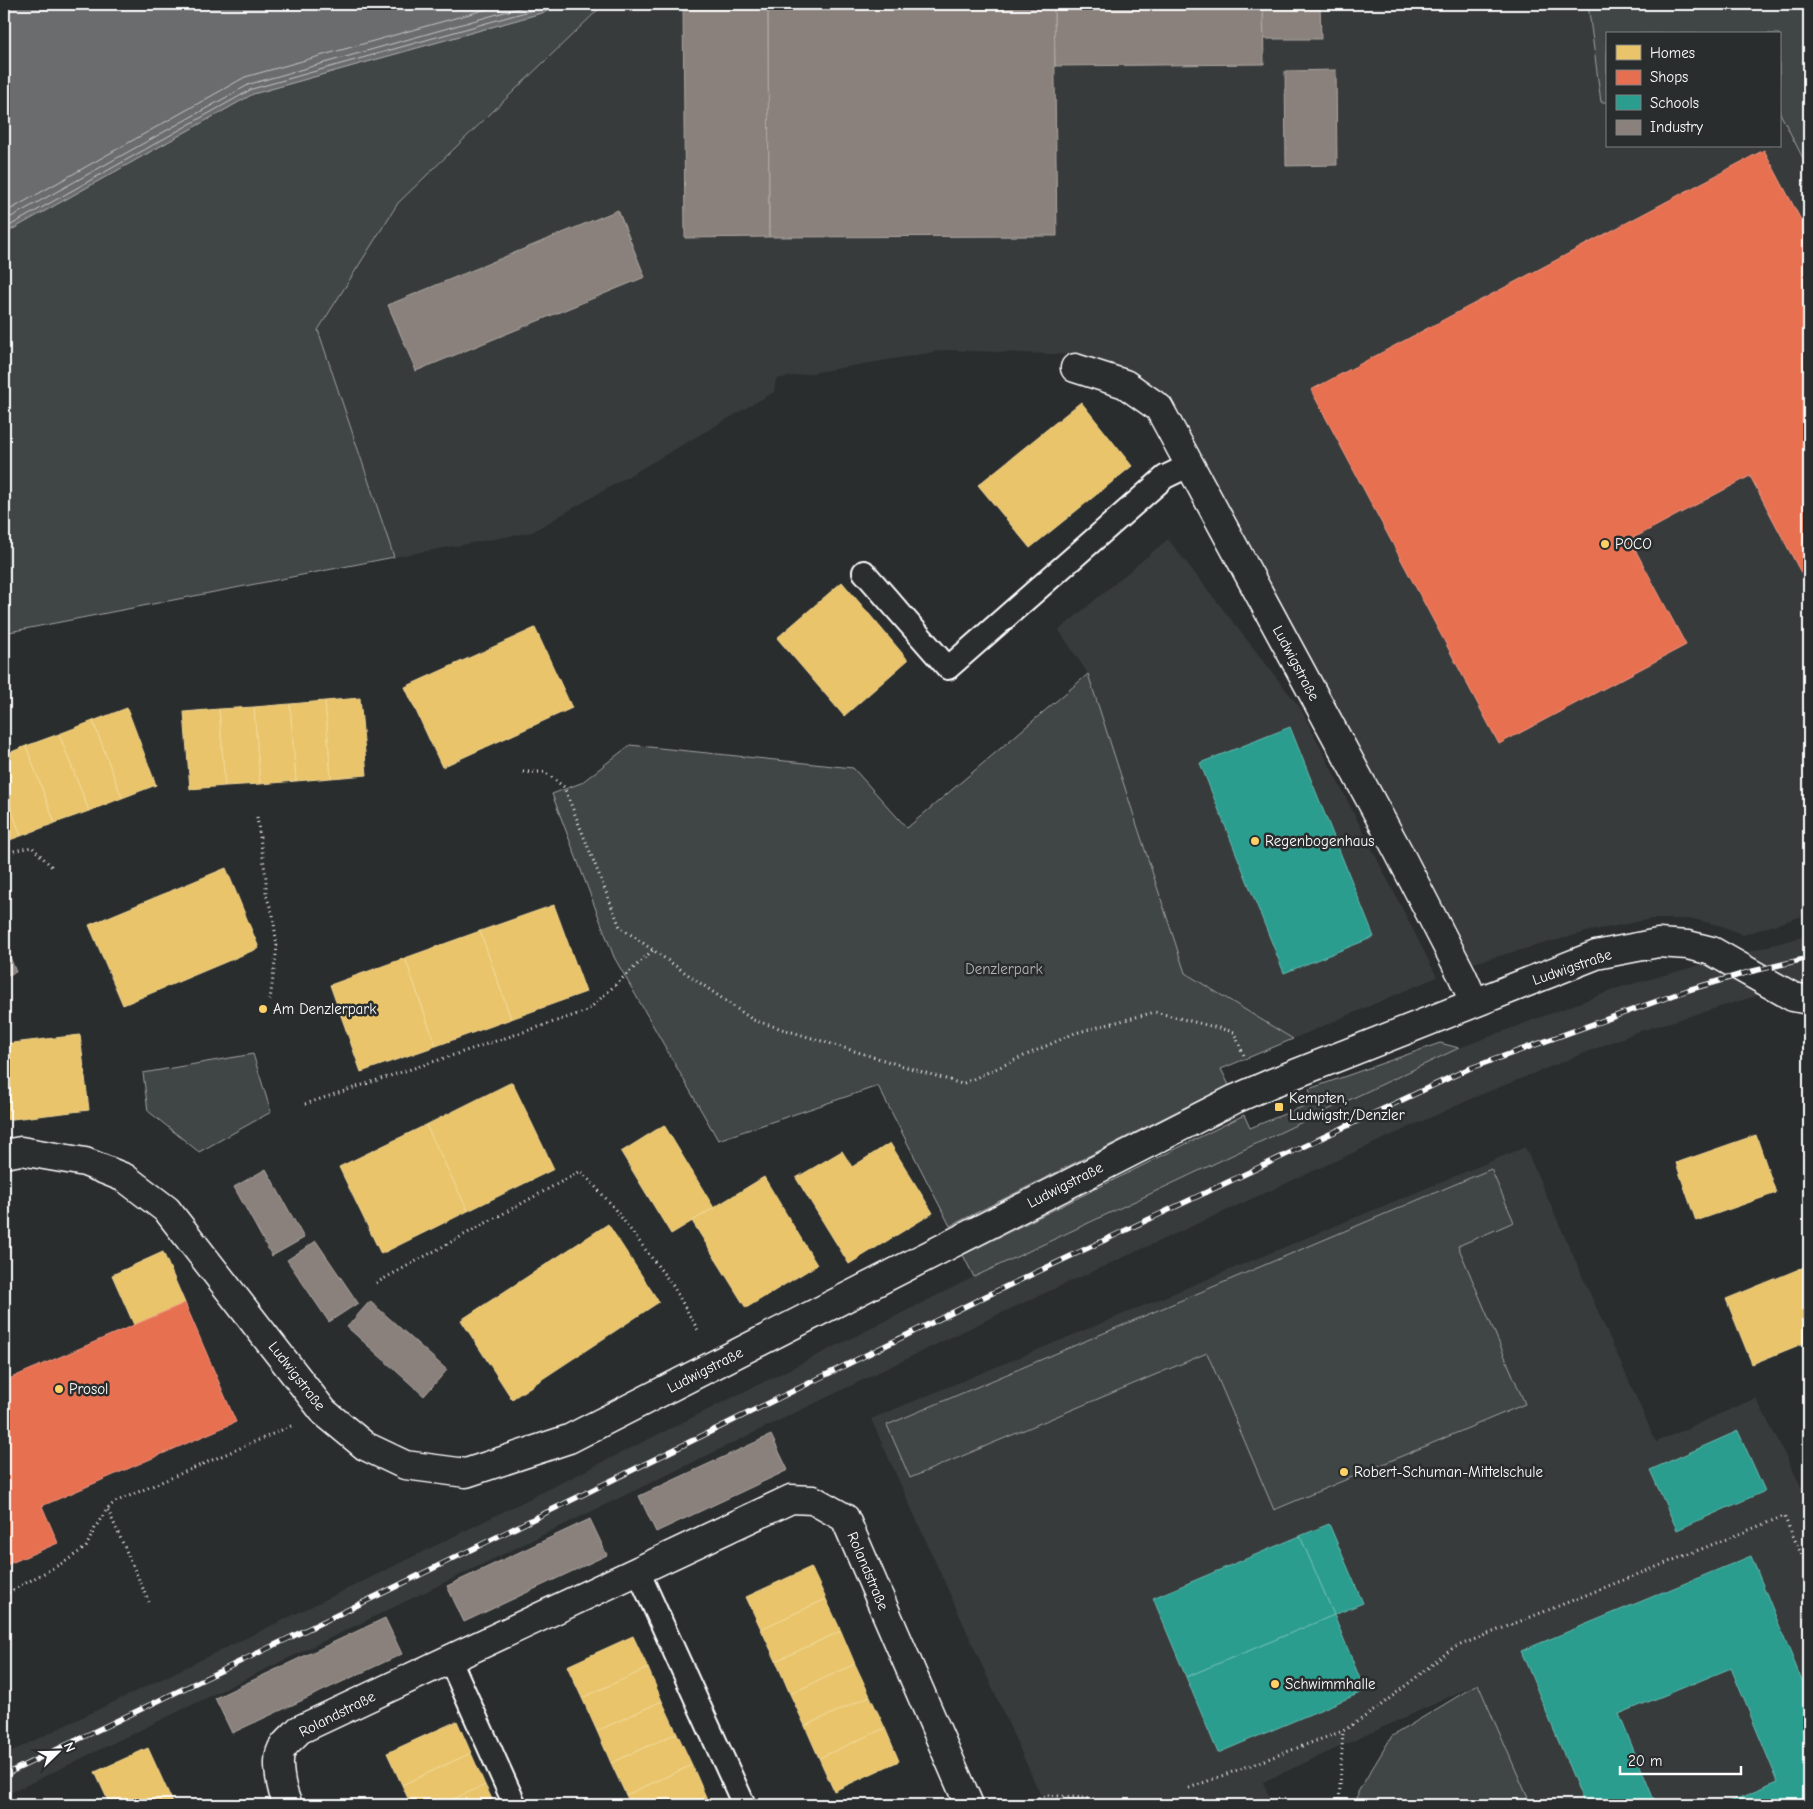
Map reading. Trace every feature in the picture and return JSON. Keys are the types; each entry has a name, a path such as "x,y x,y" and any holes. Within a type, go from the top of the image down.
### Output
{"street":[{"name":"Ludwigstraße","path":"1075,368 1125,384 1159,408 1398,851 1474,1002"},
{"name":"Ludwigstraße","path":"4,1154 21,1151 84,1162 125,1178 167,1210 324,1412 365,1446 405,1465 466,1473 570,1440 717,1363 1235,1099 1272,1082 1596,955 1658,943 1688,945 1712,951 1804,1002"},
{"name":"Rolandstraße","path":"288,1805 284,1798 279,1772 281,1749 299,1730 791,1500 813,1500 845,1518 969,1805"}],"lane":[{"path":"864,572 948,668 1165,477 1190,465"},
{"path":"638,1571 744,1805"},
{"path":"450,1660 516,1805"}],"path":[{"path":"523,772 545,772 564,788 620,927 754,1020 962,1084 1075,1033 1155,1012 1234,1032 1259,1089"},
{"path":"257,817 266,878 266,895 273,915 277,947 270,1000"},
{"path":"4,853 32,847 53,868"},
{"path":"305,1104 587,1011 652,950"},
{"path":"376,1283 581,1171 611,1204 673,1286 717,1363"},
{"path":"4,1595 66,1562 86,1547 107,1509 115,1502 324,1412"},
{"path":"107,1509 149,1602"},
{"path":"1189,1788 1342,1731 1375,1710 1453,1648 1784,1516 1809,1571"},
{"path":"1339,1805 1342,1731"},
{"path":"1025,1805 1047,1795 1096,1799"}],"shaded area":[{"path":"604,4 1588,4 1601,102 1606,102 1606,148 1780,148 1780,113 1809,170 1809,914 1743,935 1722,926 1693,919 1652,919 1590,931 1466,965 1405,843 1173,404 1133,374 1103,362 1077,355 946,350 776,379 774,392 532,532 394,557 318,330 398,203"},
{"name":"Regenbogenhaus","path":"1168,539 1301,709 1437,977 1293,1039 1185,973 1088,674 1059,630"},
{"path":"1809,935 1809,980 1637,1032 1480,1095 997,1315 4,1796 4,1755 378,1574 974,1277 1459,1048 1621,987"},
{"name":"Robert-Schuman-Mittelschule","path":"1525,1147 1656,1442 1756,1398 1809,1502 1809,1805 1531,1805 1478,1684 1263,1782 1273,1805 1045,1805 871,1419"}],"green space":[{"path":"569,4 604,4 398,203 318,330 394,557 4,633 4,234 253,94"},
{"path":"1588,4 1809,4 1809,170 1780,113 1780,32 1606,32 1606,102 1601,102"},
{"name":"Denzlerpark","path":"1088,674 1185,973 1293,1039 1221,1069 1229,1085 950,1226 878,1086 718,1140 614,957 552,794 581,783 630,745 853,768 907,828"},
{"path":"1440,1043 1459,1048 974,1277 963,1255 1244,1115 1250,1128 1314,1102 1309,1089"},
{"path":"253,1054 271,1112 199,1152 148,1111 143,1073"},
{"path":"1491,1169 1514,1222 1458,1246 1525,1404 1274,1510 1207,1353 910,1478 887,1425"},
{"path":"1478,1684 1531,1805 1357,1805 1358,1792 1392,1736"}],"water":[{"path":"4,4 569,4 253,94 4,234"}],"building: Homes":[{"path":"1081,402 1132,466 1030,548 978,485"},
{"path":"842,582 908,660 844,716 777,638"},
{"path":"535,628 572,708 442,767 405,687"},
{"path":"360,698 367,775 331,778 325,701"},
{"path":"325,701 331,778 296,781 290,704"},
{"path":"290,704 296,781 260,784 254,707"},
{"path":"254,707 260,784 225,786 219,709"},
{"path":"127,708 156,785 122,798 93,721"},
{"path":"219,709 225,786 190,789 184,712"},
{"path":"93,721 122,798 89,811 59,734"},
{"path":"59,734 89,811 55,823 26,746"},
{"path":"26,746 55,823 21,836 4,789 4,755"},
{"path":"4,789 21,836 4,842"},
{"path":"226,868 259,948 123,1005 89,925"},
{"path":"554,905 586,992 511,1019 480,931"},
{"path":"480,931 511,1019 436,1046 405,958"},
{"path":"405,958 436,1046 361,1072 330,985"},
{"path":"80,1035 89,1110 4,1120 4,1044"},
{"path":"512,1082 554,1169 468,1211 426,1125"},
{"path":"426,1125 468,1211 381,1254 339,1167"},
{"path":"664,1125 714,1208 671,1234 621,1152"},
{"path":"1756,1135 1776,1193 1696,1221 1676,1163"},
{"path":"890,1143 933,1213 849,1264 796,1178 842,1151 852,1167"},
{"path":"764,1177 817,1265 746,1308 692,1221"},
{"path":"608,1224 659,1302 512,1399 461,1320"},
{"path":"163,1252 185,1303 134,1325 112,1275"},
{"path":"1809,1265 1809,1341 1752,1364 1726,1299"},
{"path":"811,1567 826,1599 761,1629 746,1597"},
{"path":"826,1599 841,1631 776,1661 761,1629"},
{"path":"841,1631 855,1664 790,1694 776,1661"},
{"path":"633,1636 648,1668 582,1698 567,1666"},
{"path":"855,1664 870,1696 805,1726 790,1694"},
{"path":"648,1668 662,1701 597,1731 582,1698"},
{"path":"870,1696 885,1728 819,1758 805,1726"},
{"path":"662,1701 677,1733 611,1763 597,1731"},
{"path":"457,1721 471,1753 402,1785 387,1753"},
{"path":"885,1728 899,1761 834,1791 819,1758"},
{"path":"677,1733 692,1765 626,1795 611,1763"},
{"path":"148,1748 174,1805 110,1805 95,1772"},
{"path":"471,1753 485,1785 440,1805 411,1805 402,1785"},
{"path":"692,1765 706,1797 689,1805 631,1805 626,1795"},
{"path":"485,1785 495,1805 440,1805"},
{"path":"706,1797 710,1805 689,1805"}],"building: Shops":[{"path":"1764,150 1809,235 1809,588 1750,476 1630,540 1686,645 1499,744 1311,390"},
{"path":"185,1303 236,1422 42,1506 58,1543 4,1566 4,1381"}],"building: Schools":[{"path":"1290,727 1374,937 1284,973 1200,763"},
{"path":"1738,1431 1765,1491 1677,1530 1650,1470"},
{"path":"1329,1524 1363,1603 1334,1615 1300,1536"},
{"path":"1300,1536 1334,1615 1186,1677 1153,1598"},
{"path":"1751,1556 1809,1698 1809,1805 1722,1805 1778,1782 1731,1668 1619,1714 1656,1805 1585,1805 1521,1651"},
{"name":"Schwimmhalle","path":"1334,1615 1365,1691 1218,1753 1186,1677"}],"building: Industry":[{"path":"683,4 768,4 769,237 685,238"},
{"path":"768,4 1054,4 1057,236 769,237"},
{"path":"1054,4 1263,4 1264,64 1055,66"},
{"path":"1263,4 1320,4 1321,39 1264,39"},
{"path":"1336,70 1337,165 1286,166 1285,71"},
{"path":"618,210 645,277 416,371 388,305"},
{"path":"4,942 16,972 4,977"},
{"path":"266,1169 304,1238 272,1256 234,1187"},
{"path":"316,1241 358,1303 329,1322 287,1260"},
{"path":"370,1301 447,1370 424,1396 347,1327"},
{"path":"771,1435 788,1470 656,1532 639,1496"},
{"path":"590,1519 607,1555 464,1622 447,1586"},
{"path":"385,1618 402,1654 232,1733 215,1698"}],"railway":[{"path":"4,1775 389,1590 986,1296 1468,1069 1688,990 1749,972 1809,958"}],"place":[{"name":"POCO","path":"1605,544"},
{"name":"Regenbogenhaus","path":"1255,841"},
{"name":"Am Denzlerpark","path":"263,1009"},
{"name":"Kempten, Ludwigstr./Denzler","path":"1279,1107"},
{"name":"Prosol","path":"59,1389"},
{"name":"Robert-Schuman-Mittelschule","path":"1344,1472"},
{"name":"Schwimmhalle","path":"1275,1684"}]}
